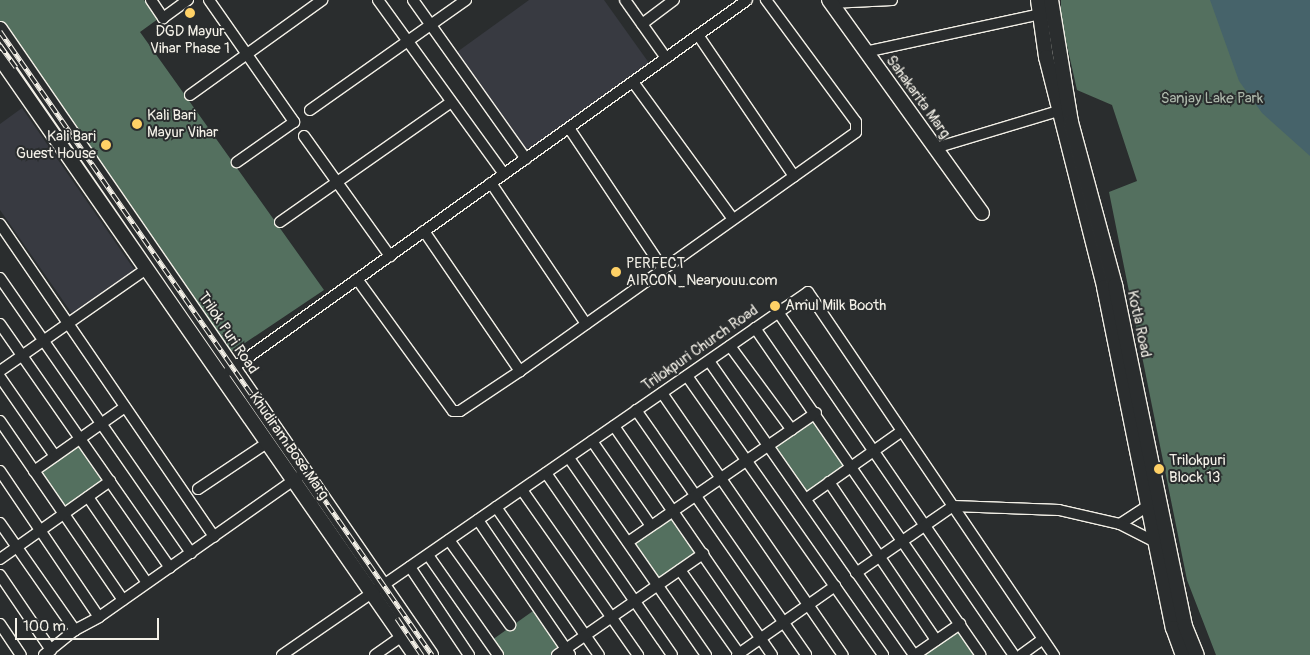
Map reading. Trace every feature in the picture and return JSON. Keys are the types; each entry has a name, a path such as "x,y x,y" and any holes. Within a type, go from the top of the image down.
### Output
{"street":[{"path":"151,0 163,18 188,0"},
{"path":"209,0 294,122 237,162"},
{"path":"190,95 322,0"},
{"path":"378,0 450,103 504,174"},
{"path":"413,0 526,159"},
{"path":"310,110 466,0"},
{"path":"625,0 666,58"},
{"path":"642,24 674,0"},
{"path":"227,372 747,0"},
{"path":"358,280 453,411 460,411 520,371 732,218 856,132 857,126 766,0"},
{"path":"830,2 892,0"},
{"name":"Sahakarita Marg","path":"830,2 982,213"},
{"path":"865,52 1045,6"},
{"name":"Kotla Road","path":"1045,6 1058,111 1104,287 1172,628 1183,655"},
{"name":"Kotla Road","path":"1045,6 1071,122 1115,286 1185,626 1197,655"},
{"name":"Trilok Puri Road","path":"0,29 227,372 299,476"},
{"path":"698,35 794,176"},
{"path":"0,57 12,46"},
{"name":"Khudiram Bose Marg","path":"0,57 146,269 227,372 267,443 299,476 378,589 402,636 415,655"},
{"path":"633,82 732,218"},
{"path":"280,222 450,103"},
{"path":"936,148 1058,111"},
{"path":"569,128 663,269"},
{"path":"304,136 335,182 390,256"},
{"path":"491,183 586,324"},
{"path":"0,224 214,537"},
{"path":"424,232 520,371"},
{"path":"0,372 146,269"},
{"path":"0,278 191,553"},
{"name":"Trilokpuri Church Road","path":"282,655 295,652 378,589 808,292 1054,655"},
{"path":"778,312 1014,655"},
{"path":"0,324 170,568"},
{"path":"755,328 816,413 981,655"},
{"path":"730,346 792,430"},
{"path":"708,361 806,498 914,655 960,624"},
{"path":"687,376 883,655"},
{"path":"0,377 55,456"},
{"path":"662,393 843,655"},
{"path":"34,471 125,406"},
{"path":"636,410 806,655"},
{"path":"628,542 816,413"},
{"path":"0,421 123,600"},
{"path":"614,426 772,655"},
{"path":"806,498 902,431"},
{"path":"592,441 651,526"},
{"path":"198,489 267,443"},
{"path":"569,458 706,655"},
{"path":"0,471 99,617"},
{"path":"546,473 672,655"},
{"path":"0,574 48,653 75,630 99,617 299,476"},
{"path":"0,560 110,481"},
{"path":"829,482 936,640"},
{"path":"522,490 638,655"},
{"path":"88,497 147,583"},
{"path":"856,573 901,539 954,506 1052,509 1120,524 1154,541"},
{"path":"1120,524 1148,506"},
{"path":"496,507 600,655"},
{"path":"478,520 568,652"},
{"path":"0,523 75,630"},
{"path":"449,540 510,625"},
{"path":"557,655 568,652 586,635 703,554"},
{"path":"428,555 498,655"},
{"path":"410,567 470,655"},
{"path":"680,570 739,655 835,586"},
{"path":"378,589 431,655"},
{"path":"0,624 21,655"},
{"path":"374,655 402,636"},
{"path":"1021,655 1043,639"}],"shaded area":[{"path":"529,0 604,0 649,63 527,150 457,52"},
{"path":"22,108 136,272 73,315 0,210 0,124"}],"green space":[{"path":"0,0 144,0 158,19 140,32 324,290 227,355 0,26"},
{"name":"Sanjay Lake Park","path":"1061,0 1310,0 1310,655 1216,655 1187,580 1109,192 1137,181 1112,105 1077,90 1061,19"},
{"path":"815,420 847,466 806,495 774,449"},
{"path":"77,442 109,488 68,517 36,471"},
{"path":"672,514 704,560 663,589 631,543"},
{"path":"533,611 564,655 503,655 492,640"},
{"path":"958,628 976,655 918,655"}],"water":[{"path":"1210,0 1310,0 1310,156 1262,113 1239,81"}],"railway":[{"path":"0,31 432,655"},
{"path":"0,45 16,67"},
{"path":"397,618 422,655"}],"place":[{"name":"DGD Mayur Vihar Phase 1","path":"190,13"},
{"name":"Kali Bari Mayur Vihar","path":"137,124"},
{"name":"Kali Bari Guest House","path":"106,145"},
{"name":"PERFECT AIRCON_Nearyouu.com","path":"616,272"},
{"name":"Amul Milk Booth","path":"775,306"},
{"name":"Trilokpuri Block 13","path":"1159,469"}]}
